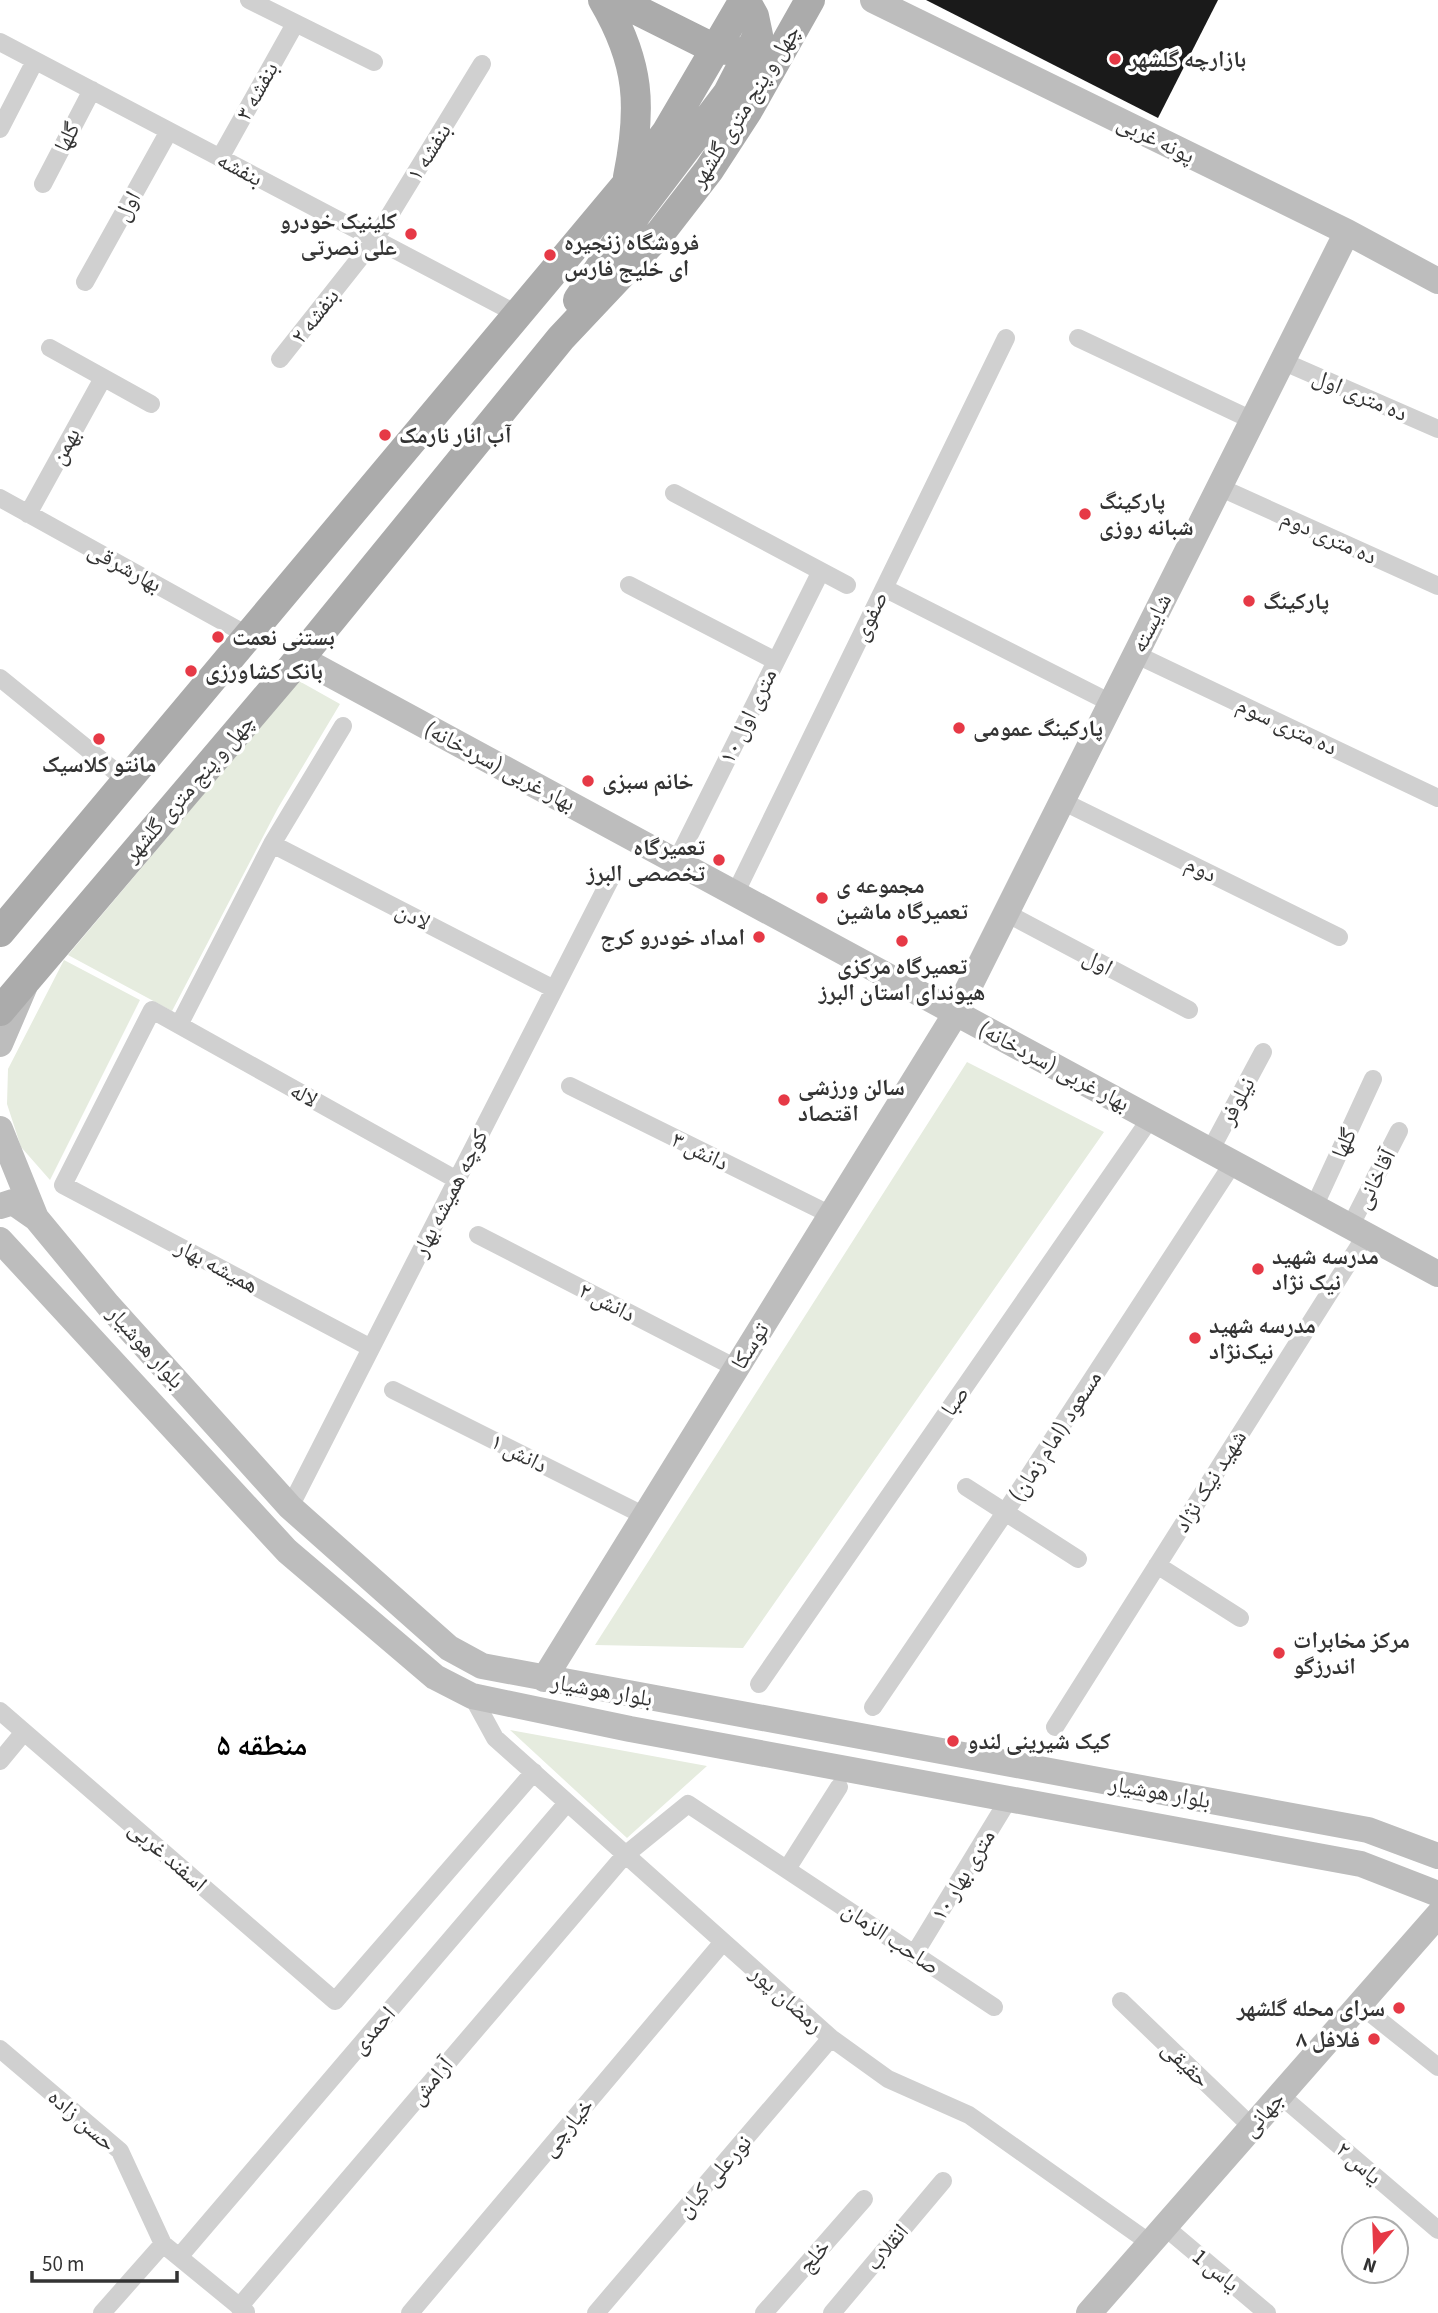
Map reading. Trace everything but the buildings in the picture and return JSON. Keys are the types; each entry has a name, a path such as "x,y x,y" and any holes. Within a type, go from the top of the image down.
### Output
{"main road":[{"path":"604,0 629,50 637,94 636,138 626,185"},
{"path":"617,0 715,49 735,51 780,21 791,0"},
{"path":"0,932 626,185 666,133 745,0 754,16 758,34 728,93 581,292 561,338"},
{"name":"چهل و پنج متری گلشهر","path":"0,1011 300,658 561,338 661,232 709,170 748,110 810,0"},
{"path":"699,75 707,73 722,79 728,93"}],"street":[{"path":"249,0 374,62"},
{"name":"پونه غربی","path":"873,0 1347,232 1438,281"},
{"name":"بنفشه ۳","path":"220,158 295,24"},
{"name":"بنفشه","path":"0,42 517,314"},
{"path":"0,128 35,61"},
{"name":"بنفشه ۱","path":"375,239 482,64"},
{"name":"گلها","path":"43,184 92,90"},
{"name":"اول","path":"85,282 169,131"},
{"name":"شایسته","path":"956,1013 1347,232"},
{"name":"بنفشه ۲","path":"281,359 375,239"},
{"name":"صفوی","path":"735,894 1006,338"},
{"path":"1078,338 1252,421"},
{"path":"50,348 151,404"},
{"name":"ده متری اول","path":"1282,361 1438,429"},
{"name":"بهمن","path":"28,514 103,378"},
{"name":"ده متری دوم","path":"1219,487 1438,586"},
{"path":"674,493 847,585"},
{"name":"بهارشرقی","path":"0,498 249,636"},
{"name":"۱۰ متری اول","path":"676,862 821,571"},
{"path":"629,585 776,661"},
{"path":"884,589 1111,703"},
{"name":"ده متری سوم","path":"1135,654 1438,798"},
{"name":"بهار غربی (سردخانه)","path":"300,658 1438,1274"},
{"path":"0,678 127,781"},
{"path":"179,1025 272,844 343,726"},
{"name":"دوم","path":"1062,802 1339,937"},
{"name":"لادن","path":"272,844 554,989"},
{"name":"کوچه همیشه بهار","path":"290,1507 610,880"},
{"name":"اول","path":"1006,913 1189,1010"},
{"path":"0,1045 30,974"},
{"name":"لاله","path":"63,1185 152,1010 457,1180"},
{"name":"توسکا","path":"544,1679 956,1013"},
{"name":"نیلوفر","path":"1222,1157 1263,1052"},
{"name":"گلها","path":"1314,1208 1373,1079"},
{"name":"دانش ۳","path":"569,1086 831,1215"},
{"name":"صبا","path":"759,1684 1150,1119"},
{"name":"بلوار هوشیار","path":"0,1129 36,1218 81,1275 290,1507 449,1648 482,1666 1368,1830 1438,1856"},
{"name":"آقاخانی","path":"1358,1231 1399,1131"},
{"name":"مسعود (امام زمان)","path":"873,1707 1006,1511 1222,1157"},
{"name":"همیشه بهار","path":"63,1185 371,1348"},
{"path":"0,1206 13,1202 36,1218"},
{"name":"شهید نیک نژاد","path":"1055,1727 1358,1231"},
{"name":"دانش ۲","path":"478,1235 736,1368"},
{"name":"بلوار هوشیار","path":"2,1239 287,1551 435,1677 471,1696 630,1729 1361,1864 1438,1894"},
{"name":"دانش ۱","path":"393,1390 645,1516"},
{"path":"965,1487 1078,1559"},
{"path":"1157,1564 1240,1618"},
{"name":"رمضان پور","path":"471,1696 495,1738 624,1856 831,2038 888,2079 970,2115 1157,2235"},
{"name":"اسفند غربی","path":"0,1711 335,2001 534,1772"},
{"path":"0,1761 24,1732"},
{"path":"1020,1800 1043,1785 1036,1769"},
{"path":"1097,1814 1095,1796 1107,1782"},
{"path":"787,1869 839,1787"},
{"name":"۱۰ متری بهار","path":"915,1952 1020,1800"},
{"name":"احمدی","path":"179,2257 567,1803"},
{"name":"صاحب الزمان","path":"624,1856 688,1804 915,1952 994,2007"},
{"name":"آرامش","path":"243,2310 624,1856"},
{"name":"جهانی","path":"1089,2313 1359,2004 1436,1920"},
{"name":"خیارچی","path":"410,2313 723,1942"},
{"name":"حقیقی","path":"1121,2001 1252,2127"},
{"path":"1359,2004 1438,2067"},
{"name":"نورعلی کیان","path":"596,2313 831,2038"},
{"name":"حسن زاده","path":"0,2049 120,2151 163,2244"},
{"name":"یاس ۲","path":"1280,2095 1438,2230"},
{"name":"انقلاب","path":"832,2313 943,2181"},
{"name":"خلج","path":"764,2313 864,2199"},
{"name":"یاس 1","path":"1157,2235 1267,2313"},
{"path":"102,2313 163,2244 243,2310"}],"shaded area":[{"path":"299,681 340,704 278,808 172,1011 68,955"},
{"path":"64,960 140,1000 50,1180 21,1147 7,1104 8,1069"},
{"path":"967,1062 1104,1132 743,1648 595,1645"},
{"path":"510,1730 707,1766 627,1838"}],"place":[{"name":"بازارچه گلشهر","path":"1115,59"},
{"name":"کلینیک خودرو علی نصرتی","path":"411,234"},
{"name":"فروشگاه زنجیره ای خلیج فارس","path":"550,255"},
{"name":"آب انار نارمک","path":"385,435"},
{"name":"پارکینگ شبانه روزی","path":"1085,514"},
{"name":"پارکینگ","path":"1249,601"},
{"name":"بستنی نعمت","path":"218,637"},
{"name":"بانک کشاورزی","path":"191,671"},
{"name":"پارکینگ عمومی","path":"959,728"},
{"name":"مانتو کلاسیک","path":"99,739"},
{"name":"خانم سبزی","path":"588,781"},
{"name":"تعمیرگاه تخصصی البرز","path":"719,860"},
{"name":"مجموعه ی تعمیرگاه ماشین","path":"822,898"},
{"name":"امداد خودرو کرج","path":"759,937"},
{"name":"تعمیرگاه مرکزی هیوندای استان البرز","path":"902,941"},
{"name":"سالن ورزشی اقتصاد","path":"784,1100"},
{"name":"مدرسه شهید نیک نژاد","path":"1258,1269"},
{"name":"مدرسه شهید نیک‌نژاد","path":"1195,1338"},
{"name":"مرکز مخابرات اندرزگو","path":"1279,1653"},
{"name":"کیک شیرینی لندو","path":"953,1741"},
{"name":"سرای محله گلشهر","path":"1399,2008"},
{"name":"فلافل ۸","path":"1374,2039"}],"district":[{"name":"منطقه ۵","path":"262,1745"}]}
